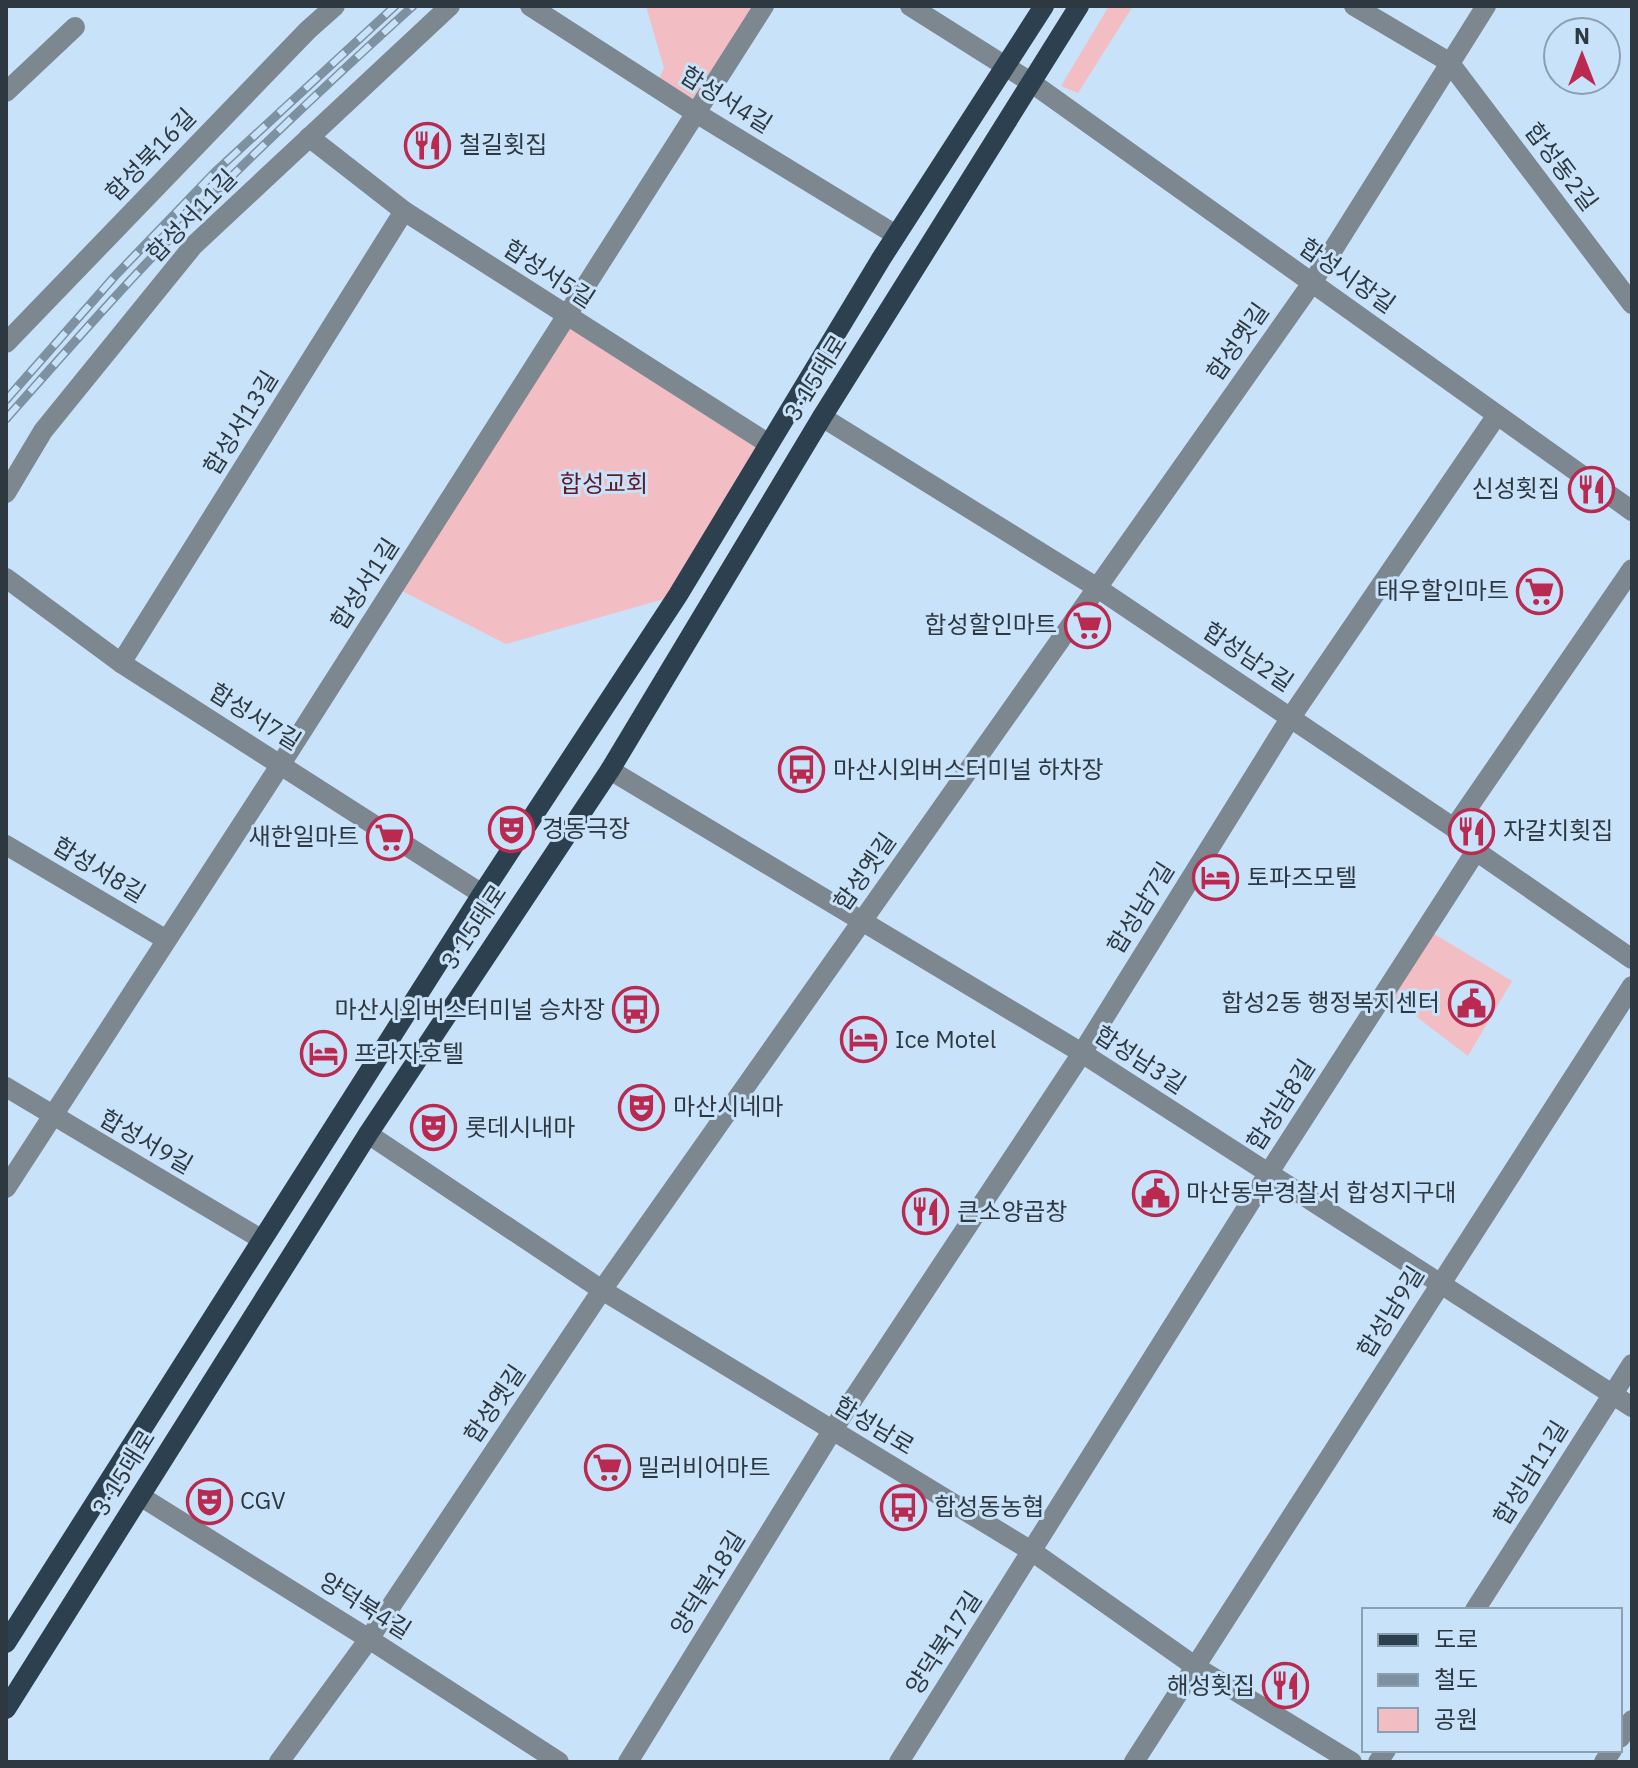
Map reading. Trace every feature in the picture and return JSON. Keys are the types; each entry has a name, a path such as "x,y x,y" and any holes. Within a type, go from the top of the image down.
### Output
{"main road":[{"name":"3·15대로","path":"6,1643 482,894 678,595 896,235 1044,6"},
{"name":"3·15대로","path":"6,1709 368,1134 610,770 822,417 1079,6"}],"street":[{"name":"합성북16길","path":"6,343 297,41 335,6"},
{"name":"합성서11길","path":"6,493 43,431 193,246 450,6"},
{"name":"합성서4길","path":"530,6 696,113 896,235"},
{"name":"합성서1길","path":"6,1188 281,764 764,6"},
{"name":"합성시장길","path":"910,6 1032,83 1632,511"},
{"path":"1354,6 1449,62"},
{"name":"합성옛길","path":"279,1762 369,1639 602,1290 1312,283 1486,6"},
{"path":"6,92 75,27"},
{"name":"합성동2길","path":"1449,62 1632,304"},
{"name":"합성서5길","path":"309,137 404,211 769,444"},
{"name":"합성서13길","path":"121,663 404,211"},
{"name":"합성남7길","path":"832,1431 1082,1053 1291,717 1497,415"},
{"name":"합성남2길","path":"822,417 1096,587 1291,717 1454,828 1476,851 1632,959"},
{"path":"1454,828 1632,569"},
{"name":"합성서7길","path":"6,578 121,663 482,894"},
{"name":"합성남3길","path":"610,770 1082,1053 1632,1407"},
{"name":"합성서8길","path":"6,845 165,939"},
{"name":"합성남8길","path":"1033,1552 1268,1174 1476,851"},
{"name":"합성남9길","path":"1134,1762 1632,986"},
{"name":"합성서9길","path":"6,1087 261,1239"},
{"name":"합성남로","path":"368,1134 602,1290 1033,1552 1196,1667 1352,1762"},
{"name":"합성남11길","path":"1476,1608 1632,1364"},
{"name":"양덕북18길","path":"628,1762 832,1431"},
{"name":"양덕북4길","path":"140,1496 559,1762"},
{"name":"양덕북17길","path":"899,1762 1033,1552"}],"green space":[{"path":"646,6 764,6 696,113 655,87 664,68"},
{"path":"1109,6 1133,6 1078,93 1061,86"},
{"name":"합성교회","path":"567,316 769,444 678,595 506,644 394,587"},
{"path":"1426,929 1512,981 1468,1056 1385,993"}],"railway":[{"path":"6,400 115,276 215,172 395,6"},
{"path":"6,419 196,212 413,6"}],"place":[{"name":"철길횟집","path":"428,145"},
{"name":"신성횟집","path":"1591,489"},
{"name":"태우할인마트","path":"1540,591"},
{"name":"합성할인마트","path":"1088,625"},
{"name":"마산시외버스터미널 하차장","path":"802,770"},
{"name":"경동극장","path":"511,829"},
{"name":"자갈치횟집","path":"1472,831"},
{"name":"새한일마트","path":"390,837"},
{"name":"토파즈모텔","path":"1216,878"},
{"name":"합성2동 행정복지센터","path":"1471,1003"},
{"name":"마산시외버스터미널 승차장","path":"636,1010"},
{"name":"Ice Motel","path":"864,1040"},
{"name":"프라자호텔","path":"323,1054"},
{"name":"마산시네마","path":"642,1107"},
{"name":"롯데시내마","path":"434,1128"},
{"name":"마산동부경찰서 합성지구대","path":"1155,1193"},
{"name":"큰소양곱창","path":"926,1212"},
{"name":"밀러비어마트","path":"607,1468"},
{"name":"CGV","path":"209,1501"},
{"name":"합성동농협","path":"903,1507"},
{"name":"해성횟집","path":"1286,1686"}]}
